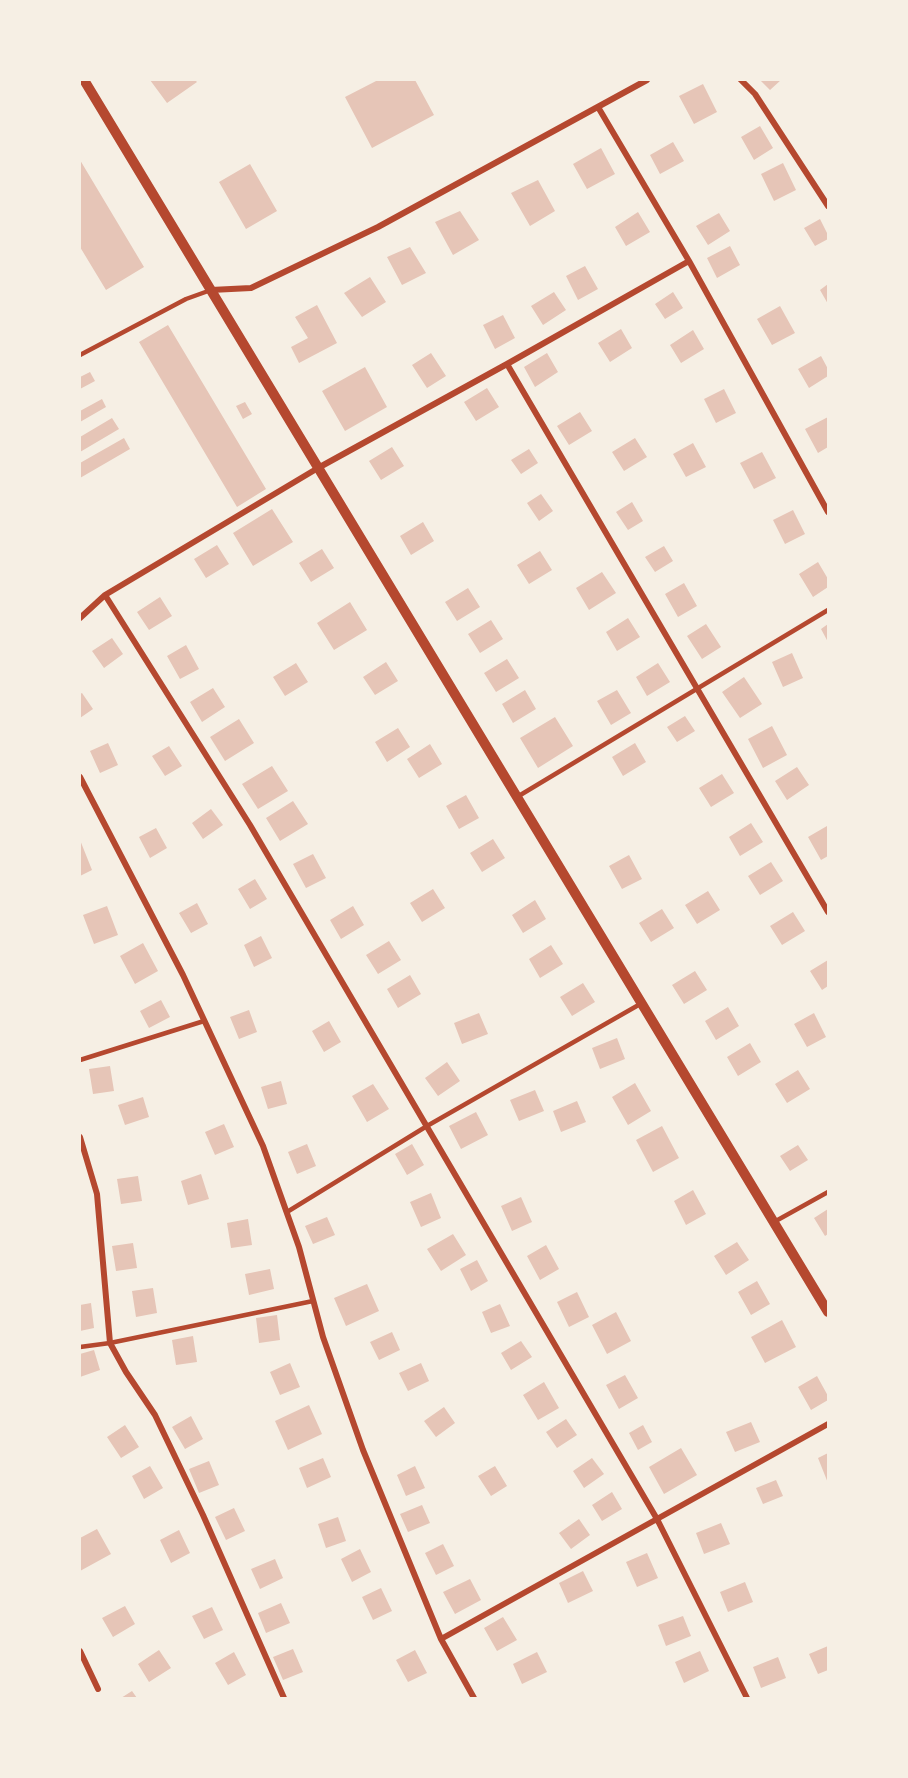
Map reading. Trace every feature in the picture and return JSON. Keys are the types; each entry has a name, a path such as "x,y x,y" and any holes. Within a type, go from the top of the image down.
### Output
{"street":[{"path":"84,80 828,1312"},
{"path":"211,290 251,288 346,243 647,80"},
{"path":"741,80 755,94 828,206"},
{"path":"598,107 689,261 828,512"},
{"path":"80,618 105,595 318,468 689,261"},
{"path":"507,364 828,912"},
{"path":"105,595 250,825 657,1519 747,1698"},
{"path":"80,777 183,975 263,1146 287,1212 323,1337 363,1450 441,1639 473,1696 464,1698"},
{"path":"80,1137 97,1194 110,1343 160,1425 203,1515 284,1698"},
{"path":"441,1639 828,1424"},
{"path":"80,1651 98,1689"}],"lane":[{"path":"80,355 186,299 211,290"},
{"path":"517,796 828,609"},
{"path":"287,1212 426,1126 642,1004"},
{"path":"80,1060 204,1021"},
{"path":"774,1222 828,1192"},
{"path":"80,1347 110,1343 313,1300"}],"building":[{"path":"150,80 195,80 197,82 167,103"},
{"path":"378,80 415,80 434,115 372,148 345,97"},
{"path":"760,80 781,80 770,90"},
{"path":"703,84 717,112 694,124 679,96"},
{"path":"760,126 773,148 754,160 741,137"},
{"path":"673,142 684,161 660,174 650,155"},
{"path":"601,148 615,174 587,189 573,164"},
{"path":"80,160 144,267 106,290 80,247"},
{"path":"783,163 796,190 774,201 761,174"},
{"path":"250,164 277,211 246,229 219,182"},
{"path":"538,180 555,211 530,226 511,193"},
{"path":"460,211 479,240 453,255 435,222"},
{"path":"638,212 650,232 626,246 615,227"},
{"path":"719,213 730,231 708,245 696,226"},
{"path":"820,219 828,239 815,246 804,228"},
{"path":"730,246 740,265 717,278 707,258"},
{"path":"410,247 426,273 402,285 387,257"},
{"path":"585,266 598,289 578,300 566,276"},
{"path":"370,277 386,302 362,317 344,293"},
{"path":"828,284 828,304 820,290"},
{"path":"554,292 566,310 543,325 531,306"},
{"path":"673,292 683,308 665,319 655,304"},
{"path":"317,305 337,343 299,363 291,347 308,338 295,317"},
{"path":"780,306 795,333 772,345 757,319"},
{"path":"503,315 515,338 495,349 483,325"},
{"path":"168,325 266,489 237,507 139,342"},
{"path":"621,329 632,348 610,362 598,343"},
{"path":"693,330 704,349 681,363 670,345"},
{"path":"431,353 446,376 427,388 412,365"},
{"path":"547,353 558,372 535,387 524,367"},
{"path":"821,356 828,369 828,376 809,388 798,369"},
{"path":"365,367 387,407 345,431 322,391"},
{"path":"90,372 95,381 80,389 80,377"},
{"path":"487,388 499,407 476,421 464,402"},
{"path":"724,389 736,413 716,423 704,399"},
{"path":"102,399 106,407 80,422 80,411"},
{"path":"245,402 252,414 243,419 236,406"},
{"path":"580,412 592,431 569,445 557,426"},
{"path":"828,417 828,447 818,453 805,429"},
{"path":"112,418 119,429 80,452 80,437"},
{"path":"124,438 130,449 80,478 80,463"},
{"path":"635,438 647,457 624,471 612,452"},
{"path":"693,443 706,467 686,477 673,454"},
{"path":"392,447 404,466 381,480 369,461"},
{"path":"529,449 538,463 521,474 511,460"},
{"path":"762,452 776,478 754,489 740,463"},
{"path":"541,494 553,511 539,521 527,503"},
{"path":"632,502 643,521 628,530 616,512"},
{"path":"272,509 293,542 253,566 233,533"},
{"path":"793,510 805,534 785,544 773,520"},
{"path":"423,522 434,541 411,555 400,536"},
{"path":"217,545 229,564 206,578 194,559"},
{"path":"664,546 673,561 655,572 645,557"},
{"path":"322,549 334,568 311,582 299,563"},
{"path":"540,551 552,570 529,584 517,565"},
{"path":"818,562 828,579 828,587 813,597 799,574"},
{"path":"602,572 616,593 589,610 576,588"},
{"path":"684,583 697,606 678,617 665,594"},
{"path":"468,588 480,607 457,621 445,602"},
{"path":"160,597 172,616 149,630 137,612"},
{"path":"350,602 367,630 334,650 317,623"},
{"path":"628,618 640,637 617,651 606,632"},
{"path":"491,620 503,639 480,653 468,634"},
{"path":"706,624 721,647 702,659 687,636"},
{"path":"828,624 828,642 821,629"},
{"path":"112,638 123,654 104,668 92,651"},
{"path":"186,645 199,669 180,679 167,656"},
{"path":"792,653 803,678 783,687 772,662"},
{"path":"507,659 519,678 496,692 484,673"},
{"path":"386,662 398,681 375,695 363,677"},
{"path":"296,663 308,682 285,696 273,677"},
{"path":"658,663 670,682 647,696 636,677"},
{"path":"744,677 762,704 740,718 722,692"},
{"path":"213,688 225,707 202,722 190,702"},
{"path":"525,690 536,709 513,723 502,704"},
{"path":"617,690 631,713 611,725 597,701"},
{"path":"82,693 93,709 80,718 80,694"},
{"path":"685,716 695,731 677,742 667,727"},
{"path":"555,717 573,746 538,768 520,738"},
{"path":"239,719 254,743 225,761 210,737"},
{"path":"772,726 787,755 763,768 748,739"},
{"path":"398,728 410,747 387,762 375,742"},
{"path":"108,743 118,765 100,773 90,751"},
{"path":"635,743 646,762 623,776 612,757"},
{"path":"430,744 442,764 419,778 407,759"},
{"path":"169,746 182,766 165,776 152,756"},
{"path":"272,766 288,791 258,809 242,784"},
{"path":"797,767 809,785 787,800 775,781"},
{"path":"722,774 734,793 711,807 699,788"},
{"path":"466,795 479,818 459,829 446,806"},
{"path":"293,801 308,824 280,841 266,818"},
{"path":"211,809 223,825 203,839 192,823"},
{"path":"751,823 763,842 740,856 729,837"},
{"path":"827,826 828,856 821,860 808,837"},
{"path":"156,828 167,848 150,858 139,837"},
{"path":"493,839 505,858 482,872 470,853"},
{"path":"80,840 92,870 80,876"},
{"path":"313,854 326,878 306,888 293,864"},
{"path":"629,855 642,879 622,889 609,866"},
{"path":"771,862 783,881 760,895 748,876"},
{"path":"255,879 267,899 250,909 238,889"},
{"path":"433,889 445,908 422,922 410,903"},
{"path":"708,891 720,910 697,924 685,905"},
{"path":"535,900 546,919 523,933 512,915"},
{"path":"197,903 208,924 191,933 179,913"},
{"path":"107,906 118,935 94,944 83,915"},
{"path":"353,906 364,925 341,939 330,920"},
{"path":"662,909 674,928 651,942 639,923"},
{"path":"793,912 805,931 782,945 770,926"},
{"path":"261,936 272,958 254,967 244,945"},
{"path":"389,941 401,960 378,974 366,955"},
{"path":"143,943 158,971 135,984 120,956"},
{"path":"551,945 563,964 540,978 529,959"},
{"path":"828,960 828,986 822,990 810,971"},
{"path":"695,971 707,990 684,1004 672,985"},
{"path":"410,975 421,994 398,1008 387,989"},
{"path":"583,983 595,1002 572,1016 560,997"},
{"path":"161,1000 170,1017 149,1028 140,1011"},
{"path":"728,1007 739,1026 716,1040 705,1021"},
{"path":"249,1010 257,1032 239,1039 230,1017"},
{"path":"479,1013 488,1034 462,1044 454,1023"},
{"path":"814,1013 826,1037 807,1047 794,1024"},
{"path":"329,1021 341,1042 324,1052 312,1031"},
{"path":"617,1038 625,1059 600,1069 592,1048"},
{"path":"750,1043 761,1062 738,1076 727,1057"},
{"path":"447,1062 460,1081 438,1096 425,1078"},
{"path":"110,1066 114,1091 93,1094 89,1069"},
{"path":"798,1070 810,1089 787,1103 775,1084"},
{"path":"281,1081 287,1104 268,1109 261,1087"},
{"path":"635,1083 651,1111 628,1125 612,1097"},
{"path":"373,1084 389,1109 367,1122 352,1096"},
{"path":"535,1090 544,1111 519,1121 510,1100"},
{"path":"143,1097 149,1117 125,1125 118,1105"},
{"path":"577,1101 586,1122 561,1132 553,1111"},
{"path":"476,1112 488,1135 461,1149 449,1126"},
{"path":"224,1124 234,1147 215,1155 205,1132"},
{"path":"662,1126 679,1158 653,1172 636,1140"},
{"path":"307,1144 316,1166 297,1174 288,1152"},
{"path":"412,1144 424,1165 407,1175 395,1154"},
{"path":"798,1145 808,1160 790,1171 780,1156"},
{"path":"201,1174 209,1199 188,1205 181,1181"},
{"path":"138,1176 142,1201 121,1204 117,1179"},
{"path":"693,1190 706,1214 686,1225 674,1201"},
{"path":"431,1193 441,1218 421,1227 410,1202"},
{"path":"521,1197 532,1222 512,1231 501,1206"},
{"path":"828,1209 828,1234 825,1236 814,1218"},
{"path":"327,1217 335,1235 313,1244 305,1226"},
{"path":"248,1219 252,1245 231,1248 227,1223"},
{"path":"453,1234 466,1255 441,1271 427,1249"},
{"path":"737,1242 749,1260 726,1275 714,1256"},
{"path":"133,1243 137,1268 116,1271 112,1246"},
{"path":"546,1245 559,1269 540,1280 527,1256"},
{"path":"477,1260 488,1281 471,1291 460,1269"},
{"path":"270,1269 274,1289 249,1295 245,1274"},
{"path":"757,1281 770,1304 751,1315 738,1292"},
{"path":"367,1284 379,1311 346,1326 334,1298"},
{"path":"153,1288 157,1313 136,1317 132,1291"},
{"path":"577,1292 589,1317 569,1327 557,1302"},
{"path":"91,1303 94,1328 80,1331 80,1305"},
{"path":"500,1304 510,1326 491,1333 482,1312"},
{"path":"616,1312 631,1341 607,1354 592,1325"},
{"path":"277,1315 280,1340 259,1343 256,1318"},
{"path":"782,1320 796,1347 765,1363 751,1337"},
{"path":"392,1332 400,1350 379,1360 370,1342"},
{"path":"193,1336 197,1362 176,1365 172,1340"},
{"path":"521,1341 532,1357 511,1370 501,1353"},
{"path":"94,1350 100,1370 80,1377 80,1354"},
{"path":"290,1363 300,1387 280,1395 270,1372"},
{"path":"421,1363 429,1381 408,1391 399,1373"},
{"path":"625,1375 638,1398 619,1409 606,1385"},
{"path":"817,1376 828,1400 811,1410 798,1387"},
{"path":"544,1382 559,1408 538,1420 523,1395"},
{"path":"309,1405 322,1434 288,1450 275,1421"},
{"path":"444,1407 455,1423 436,1437 424,1421"},
{"path":"191,1416 203,1439 185,1449 172,1427"},
{"path":"566,1419 577,1435 557,1448 546,1432"},
{"path":"751,1422 760,1442 735,1452 726,1432"},
{"path":"125,1425 139,1447 121,1458 107,1437"},
{"path":"643,1425 652,1442 638,1450 629,1433"},
{"path":"681,1448 697,1475 664,1494 649,1467"},
{"path":"828,1453 828,1483 818,1458"},
{"path":"323,1458 331,1477 307,1488 299,1468"},
{"path":"592,1458 604,1474 584,1488 573,1471"},
{"path":"209,1461 219,1485 199,1493 189,1469"},
{"path":"150,1466 163,1488 144,1499 132,1476"},
{"path":"415,1466 425,1488 406,1496 397,1475"},
{"path":"495,1466 507,1486 491,1496 478,1476"},
{"path":"776,1480 783,1496 763,1504 756,1488"},
{"path":"612,1492 622,1509 602,1521 592,1505"},
{"path":"422,1505 430,1523 408,1532 400,1514"},
{"path":"234,1508 245,1531 226,1540 215,1517"},
{"path":"338,1517 346,1541 326,1548 318,1524"},
{"path":"579,1519 590,1535 571,1549 559,1533"},
{"path":"721,1523 730,1544 704,1554 696,1533"},
{"path":"97,1529 111,1554 80,1571 80,1538"},
{"path":"179,1530 190,1553 171,1563 160,1540"},
{"path":"443,1544 454,1566 436,1575 425,1553"},
{"path":"360,1549 371,1572 352,1582 341,1559"},
{"path":"647,1553 658,1578 637,1587 626,1562"},
{"path":"275,1559 283,1578 260,1589 251,1569"},
{"path":"583,1571 593,1591 568,1603 559,1583"},
{"path":"470,1579 481,1600 455,1614 443,1592"},
{"path":"745,1582 753,1602 728,1612 720,1592"},
{"path":"381,1588 392,1611 373,1620 362,1597"},
{"path":"281,1603 290,1623 266,1633 258,1613"},
{"path":"125,1606 135,1624 113,1637 102,1618"},
{"path":"212,1607 223,1630 204,1639 192,1616"},
{"path":"683,1616 691,1636 666,1646 658,1625"},
{"path":"503,1617 517,1640 497,1651 484,1628"},
{"path":"828,1646 828,1670 818,1674 809,1654"},
{"path":"293,1649 303,1672 283,1680 273,1657"},
{"path":"159,1650 171,1668 149,1682 138,1664"},
{"path":"415,1650 427,1673 408,1682 396,1660"},
{"path":"700,1651 709,1671 684,1683 675,1662"},
{"path":"234,1652 246,1675 228,1685 215,1663"},
{"path":"537,1652 547,1672 522,1684 513,1664"},
{"path":"778,1657 786,1678 761,1688 753,1667"},
{"path":"132,1691 137,1698 121,1698"}]}
